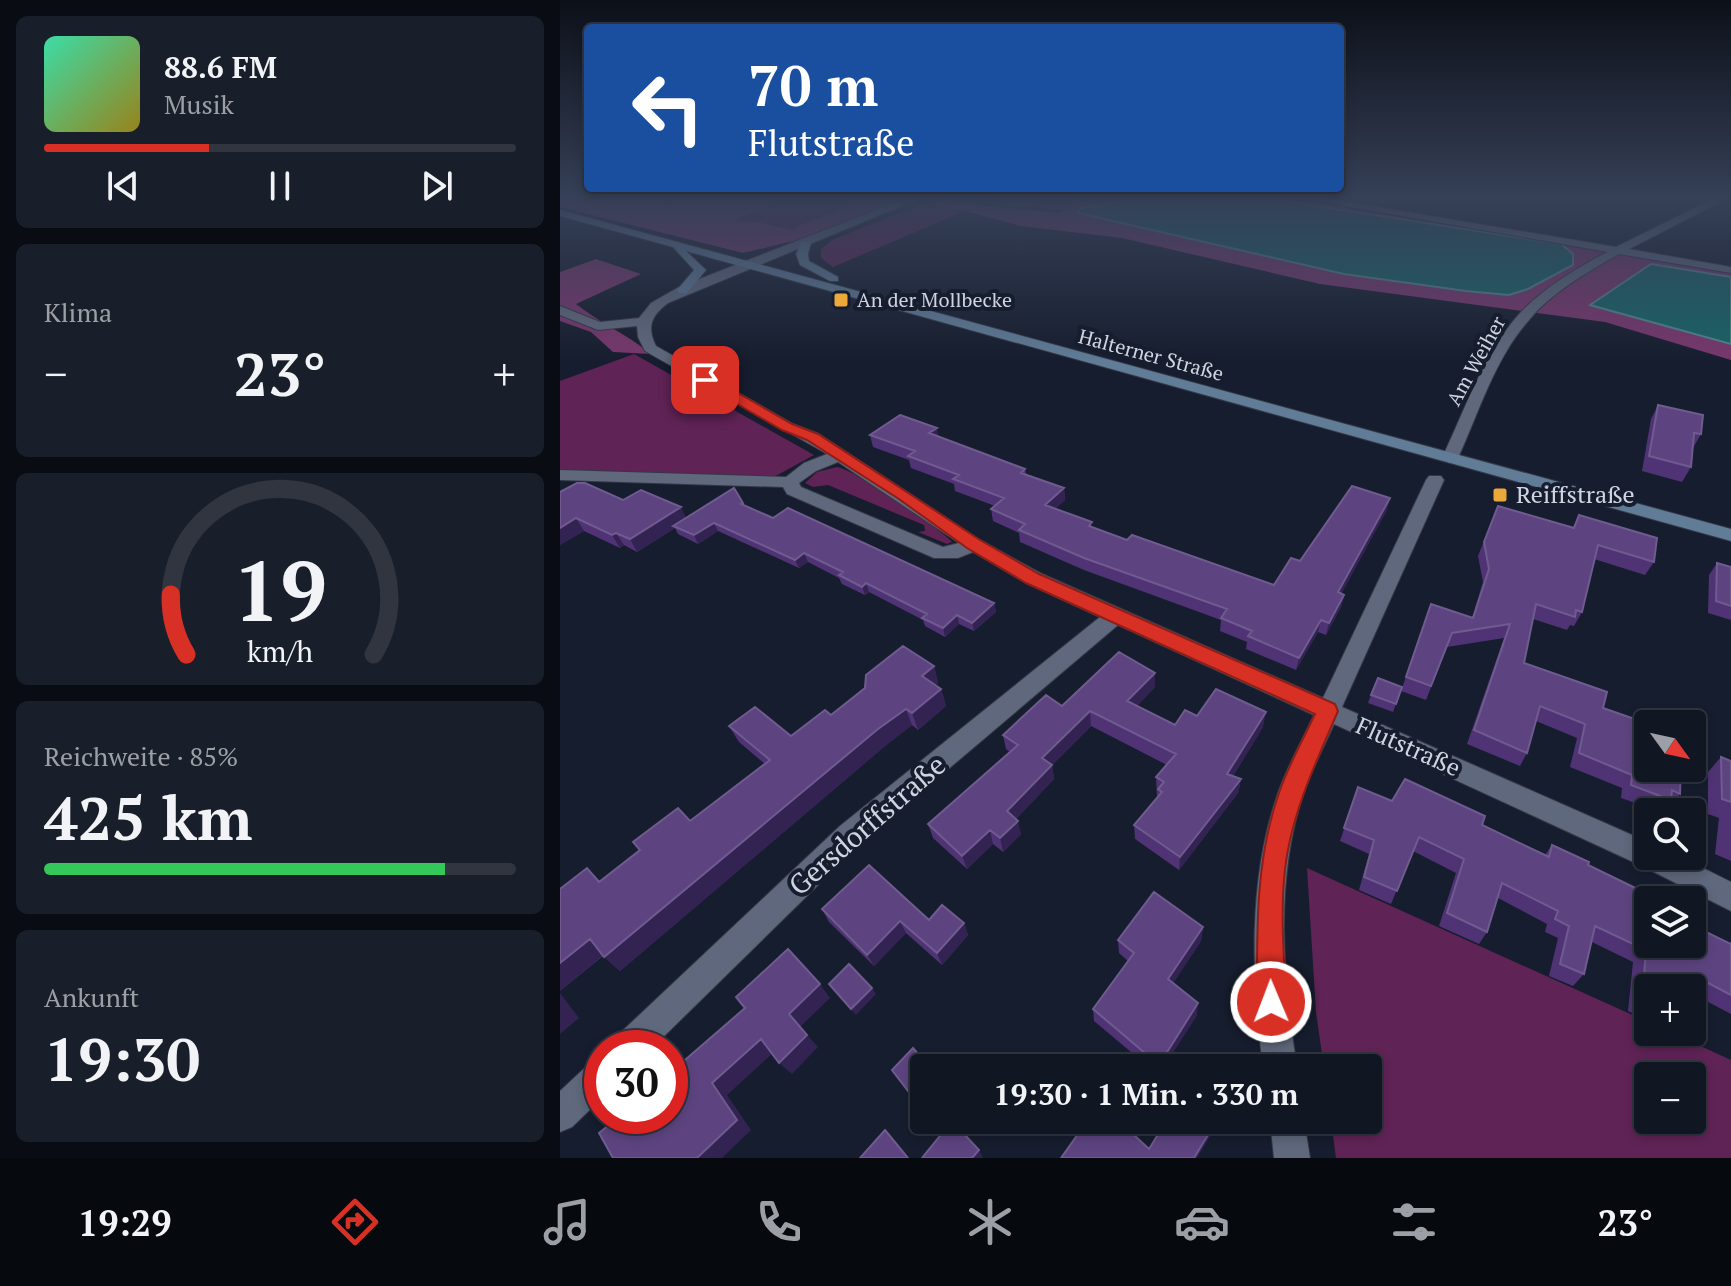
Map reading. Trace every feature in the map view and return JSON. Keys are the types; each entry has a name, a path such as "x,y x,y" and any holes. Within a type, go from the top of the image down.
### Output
{"main road":[{"path":"681,254 700,270 683,290"},
{"name":"Halterner Straße","path":"711,254 1453,451 1731,535"},
{"path":"802,254 804,263 835,280 841,289"}],"street":[{"path":"560,310 598,326 642,322 663,300 776,254"},
{"name":"Am Weiher","path":"1453,451 1510,334 1540,300 1557,287 1615,254"},
{"path":"1644,254 1731,270"},
{"name":"Flutstraße","path":"642,322 642,336 650,348 840,455 973,544 1033,578 1634,848"},
{"path":"560,475 790,482 810,467 840,455"},
{"path":"1278,1054 1271,1002 1270,921 1274,857 1291,792 1435,480"},
{"path":"790,482 793,490 941,554 958,552 973,544"},
{"name":"Gersdorffstraße","path":"648,1030 850,835 1115,616"},
{"name":"Flutstraße","path":"1678,870 1731,897"},
{"path":"560,1115 584,1092"},
{"path":"1289,1134 1292,1158"}],"shaded area":[{"path":"821,254 864,254 833,267 821,258"},
{"path":"1191,254 1619,254 1731,273 1731,360 1605,322 1320,284"},
{"path":"1257,254 1573,254 1573,265 1528,289 1509,295 1344,274"},
{"path":"596,259 641,274 576,304 651,354 613,352 591,332 560,321 560,272"},
{"path":"1651,264 1731,277 1731,344 1590,305"},
{"path":"634,354 814,455 770,479 560,471 560,381"},
{"path":"837,467 896,500 952,542 947,544 918,532 925,531 924,525 828,485 813,487 805,483 817,472"},
{"path":"1307,868 1634,1016 1634,1046 1700,1046 1731,1060 1731,1158 1336,1158 1333,1134 1382,1134 1382,1054 1322,1054 1316,1012"}],"building":[{"path":"1658,405 1703,415 1701,434 1694,433 1691,467 1649,456"},
{"path":"900,415 937,428 929,433 1025,469 1021,473 1064,488 1045,505 1092,522 1089,526 1127,540 1132,535 1274,585 1291,558 1300,561 1352,486 1390,498 1338,592 1344,595 1329,623 1321,620 1299,658 1248,636 1252,631 1221,618 1227,609 1084,558 1019,530 1025,524 991,509 1004,498 953,479 959,475 908,456 915,451 870,435"},
{"path":"577,483 585,483 623,500 641,490 681,507 630,539 616,533 612,535 576,518 560,528 560,492"},
{"path":"734,488 741,504 773,518 788,508 994,603 972,623 957,615 943,628 922,618 927,614 866,583 862,587 839,575 843,572 804,553 795,560 714,523 694,535 673,526"},
{"path":"1498,506 1574,528 1579,515 1657,538 1654,562 1598,545 1582,612 1576,610 1575,617 1536,604 1524,663 1607,692 1603,708 1634,719 1634,782 1680,782 1680,794 1672,790 1671,798 1666,798 1631,785 1632,775 1579,753 1585,724 1540,706 1527,753 1474,730 1510,624 1452,633 1431,686 1406,677 1431,604 1473,618 1489,569 1484,542"},
{"path":"1717,563 1731,567 1731,606 1716,601"},
{"path":"903,646 934,666 922,676 941,689 912,713 906,709 878,729 604,957 590,939 560,963 560,889 587,868 599,882 640,850 633,842 678,808 690,821 770,760 729,726 755,707 791,736 825,710 831,715 865,688 866,675"},
{"path":"1119,652 1155,673 1127,701 1175,725 1185,710 1197,716 1216,689 1266,712 1227,774 1241,779 1180,857 1134,825 1162,792 1158,789 1164,782 1156,777 1176,754 1090,711 1042,758 1052,765 1007,811 1018,821 1000,838 990,830 962,856 928,824 1018,745 1003,735 1046,695 1062,706"},
{"path":"1378,678 1402,687 1396,704 1371,695"},
{"path":"1721,757 1731,761 1731,802 1722,799"},
{"path":"1405,779 1485,816 1482,825 1549,857 1552,845 1634,887 1634,944 1595,926 1584,974 1560,964 1569,926 1555,919 1558,911 1502,883 1487,932 1447,913 1464,859 1419,837 1397,891 1364,877 1374,840 1344,828 1358,787 1392,801"},
{"path":"869,865 929,920 942,905 964,923 937,953 900,921 867,955 822,909"},
{"path":"1154,892 1203,927 1168,979 1198,1003 1166,1054 1146,1054 1093,1009 1134,953 1118,940"},
{"path":"1706,932 1731,944 1731,995 1706,982 1706,974 1644,974 1645,958 1706,958"},
{"path":"788,949 820,984 789,1014 807,1035 779,1063 761,1039 712,1083 737,1120 697,1158 613,1158 600,1134 688,1134 688,1057 745,1008 736,997"},
{"path":"849,964 872,988 851,1009 829,984"},
{"path":"913,1048 918,1054 910,1054 908,1091 892,1070"},
{"path":"885,1130 908,1158 860,1158"},
{"path":"941,1134 964,1134 979,1150 972,1158 922,1158"},
{"path":"1078,1134 1133,1134 1149,1149 1158,1134 1209,1134 1194,1158 1061,1158"}],"place":[{"name":"An der Mollbecke","path":"841,300"},
{"name":"Reiffstraße","path":"1500,495"}],"route":[{"path":"705,380 787,427 813,437 905,495 973,544 1033,578 1328,711 1291,792 1274,857 1270,921 1271,1002"}]}
